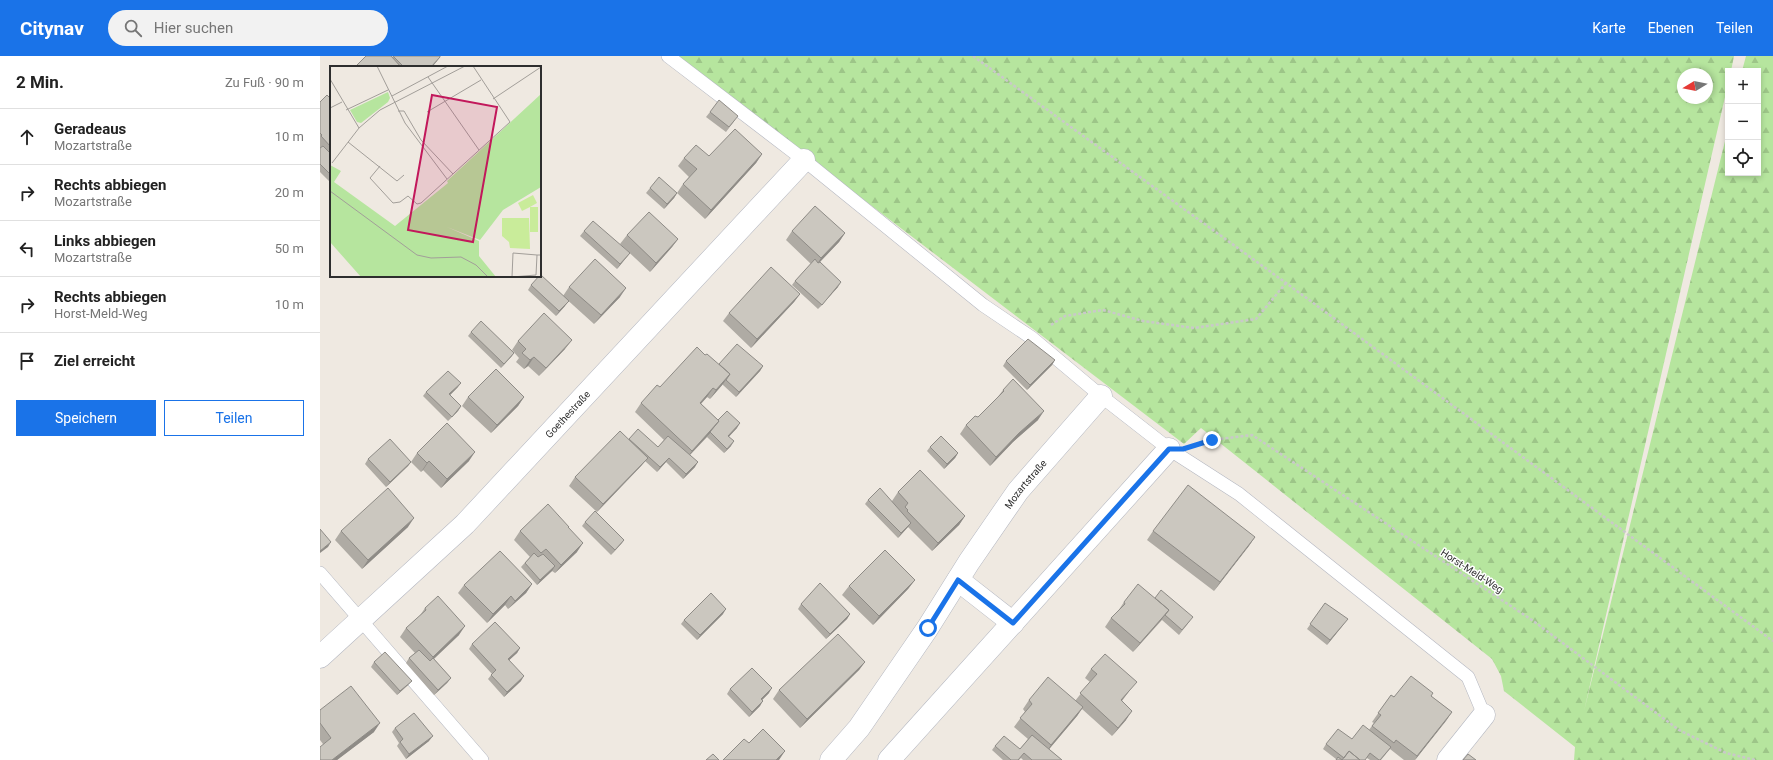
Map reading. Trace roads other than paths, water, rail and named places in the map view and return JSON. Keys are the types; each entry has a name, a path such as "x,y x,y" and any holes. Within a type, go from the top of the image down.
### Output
{"street":[{"name":"Goethestraße","path":"320,657 465,524 804,160"},
{"name":"Mozartstraße","path":"831,760 859,728 928,628 958,580 1018,491 1101,396"},
{"path":"889,760 1169,449"},
{"path":"958,580 1013,623"},
{"path":"1448,760 1484,715"}],"lane":[{"path":"668,56 804,160 984,305 1032,338 1101,396 1169,449 1239,494 1468,677 1484,715"},
{"path":"320,573 482,760"}]}
